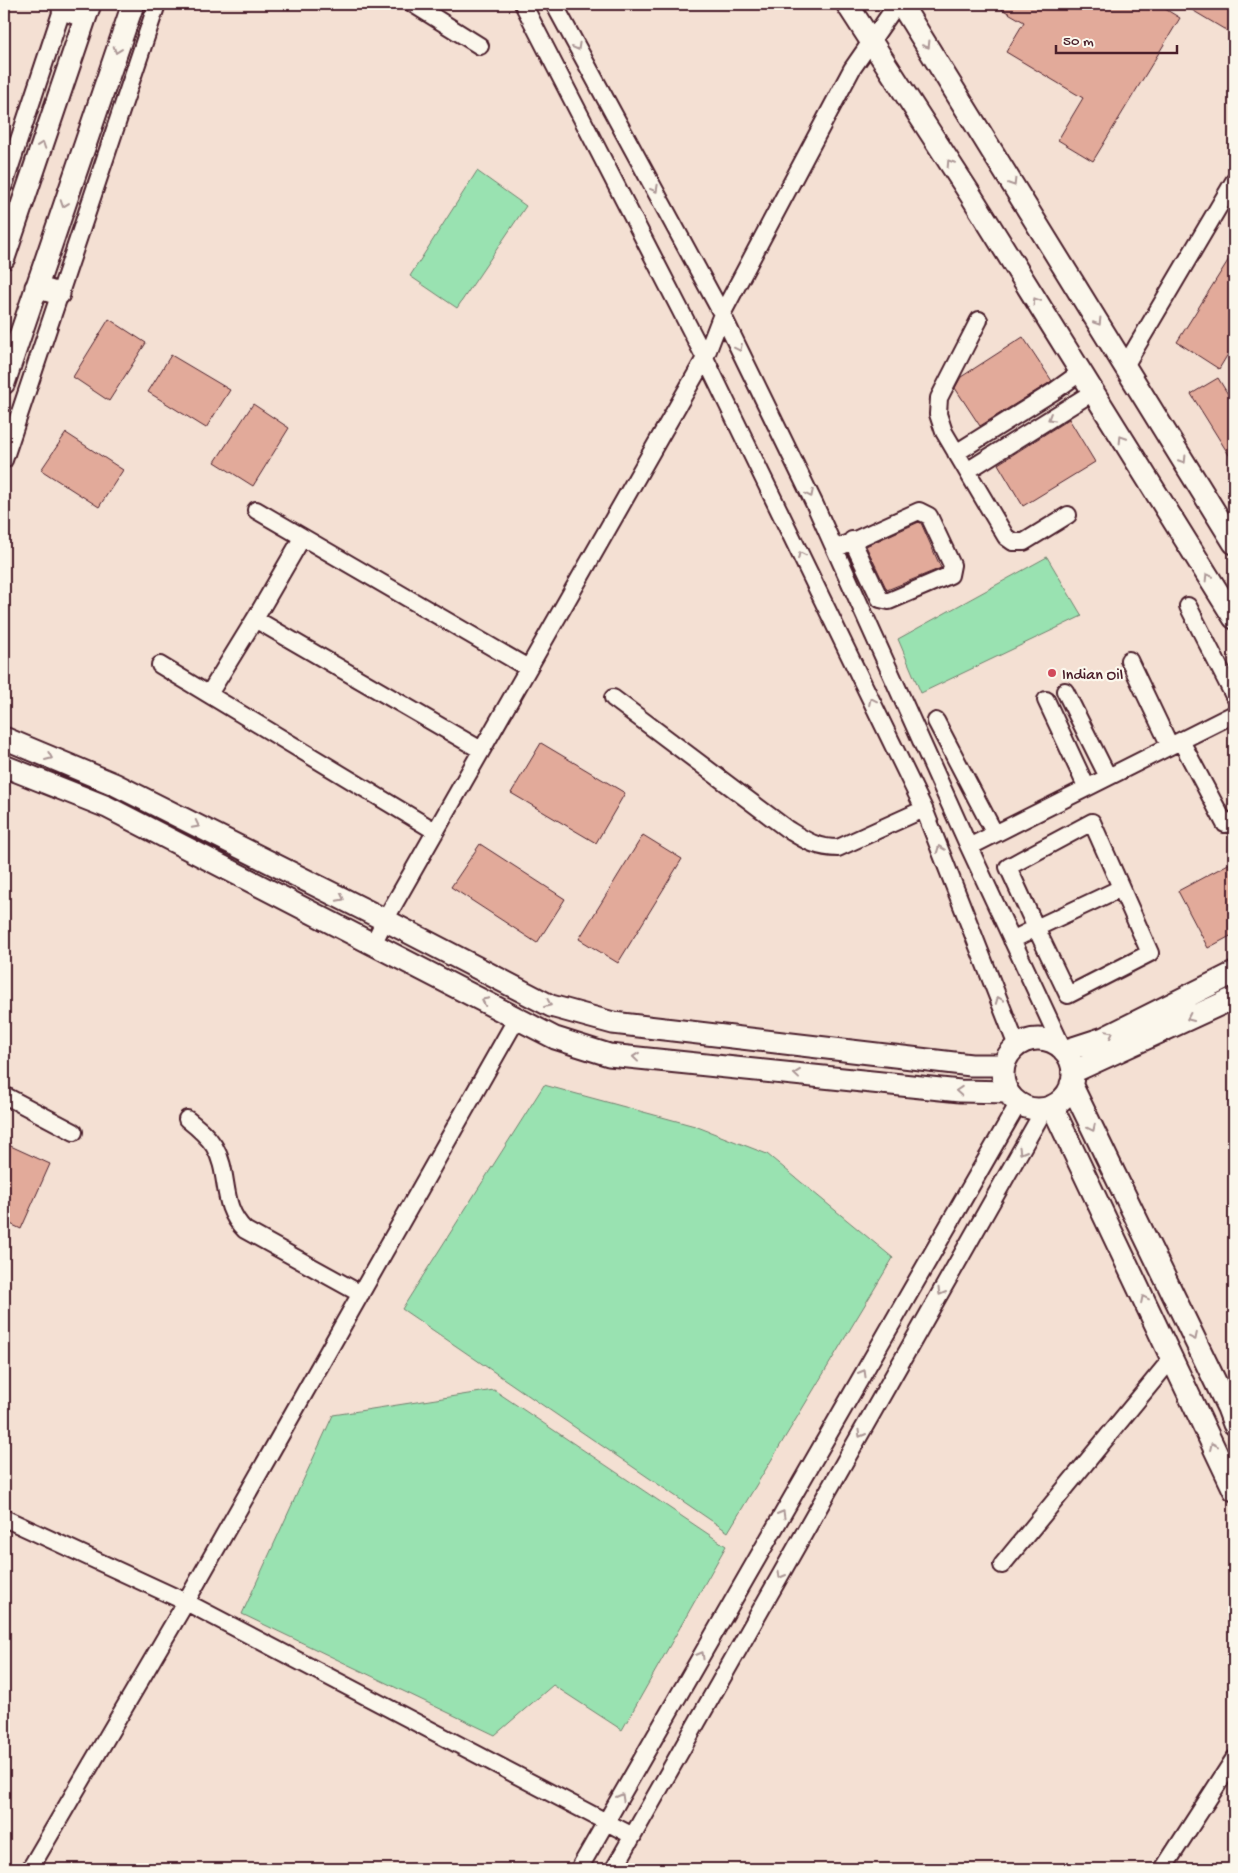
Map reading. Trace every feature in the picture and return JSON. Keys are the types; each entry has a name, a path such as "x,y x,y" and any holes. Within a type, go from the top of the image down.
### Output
{"main road":[{"path":"4,383 132,4"},
{"path":"847,4 970,194 1234,618"},
{"path":"901,4 1234,543"},
{"path":"4,258 88,10 64,7"},
{"path":"36,286 59,294"},
{"path":"4,738 114,784 551,1006 613,1023 971,1065 1003,1065"},
{"path":"4,766 107,808 554,1038 609,1054 1013,1098"},
{"path":"1064,1051 1104,1038 1234,973"},
{"path":"1234,998 1072,1078 1064,1098 1048,1107 1027,1108 1013,1098 1002,1077 1003,1065 1008,1054 1027,1040 1039,1039 1053,1042 1064,1051 1070,1061 1072,1078 1229,1394 1234,1424"},
{"path":"1048,1107 1172,1358 1234,1490"}],"street":[{"path":"4,460 157,4"},
{"path":"413,4 480,46"},
{"path":"523,4 704,358 924,809 1017,1046"},
{"path":"554,4 722,314 835,549 969,847 1064,1051"},
{"path":"373,944 435,830 704,358 722,314 852,69 896,4"},
{"path":"4,185 64,7"},
{"path":"1125,366 1234,181"},
{"path":"979,320 939,398 938,414 944,432 1006,537 1013,542 1024,542 1068,515"},
{"path":"956,452 1053,392 1081,372"},
{"path":"967,471 1093,392"},
{"path":"256,510 528,668"},
{"path":"835,549 852,540 919,511 929,516 952,565 950,575 888,601 880,599 852,540"},
{"path":"209,694 302,538"},
{"path":"1188,606 1234,696"},
{"path":"255,619 481,750"},
{"path":"1129,660 1175,743 1225,824 1234,820"},
{"path":"160,665 435,830"},
{"path":"1065,691 1108,777"},
{"path":"613,698 787,829 812,844 825,848 838,848 924,809"},
{"path":"1046,700 1087,788"},
{"path":"969,847 1234,714"},
{"path":"936,722 995,834"},
{"path":"1092,822 1150,953 1068,995 1036,928 1008,867 1092,822"},
{"path":"1012,940 1121,888"},
{"path":"30,1869 186,1602 517,1018"},
{"path":"4,1094 74,1132"},
{"path":"579,1869 1013,1098"},
{"path":"614,1869 1048,1107"},
{"path":"186,1118 204,1133 215,1147 230,1210 238,1223 245,1230 360,1294"},
{"path":"1002,1565 1172,1358"},
{"path":"4,1518 186,1602 633,1836"},
{"path":"1163,1869 1234,1760"}],"green space":[{"path":"477,171 526,206 457,308 410,276"},
{"path":"1047,557 1082,616 921,693 898,639"},
{"path":"544,1085 695,1126 767,1154 893,1258 728,1532 402,1309"},
{"path":"494,1390 726,1546 622,1730 553,1685 495,1735 242,1614 333,1415"}],"building":[{"path":"993,4 1157,4 1180,18 1093,161 1058,140 1083,98 1006,52 1024,22"},
{"path":"1182,4 1234,4 1234,35"},
{"path":"1234,251 1234,344 1219,369 1177,342"},
{"path":"109,319 146,343 109,401 73,377"},
{"path":"1023,337 1052,381 980,426 955,388 961,377"},
{"path":"171,355 230,390 206,428 148,392"},
{"path":"1218,378 1234,404 1234,463 1191,394"},
{"path":"253,404 289,428 253,486 215,462"},
{"path":"1069,419 1095,462 1023,506 998,464"},
{"path":"66,433 123,470 99,507 41,470"},
{"path":"919,522 941,568 887,590 866,546"},
{"path":"541,743 625,793 596,843 511,793"},
{"path":"643,835 682,859 618,963 579,939"},
{"path":"480,844 565,899 537,943 451,887"},
{"path":"1234,861 1234,934 1208,948 1178,891"},
{"path":"4,1143 50,1164 21,1229 4,1221"}],"place":[{"name":"Indian Oil","path":"1052,673"}]}
